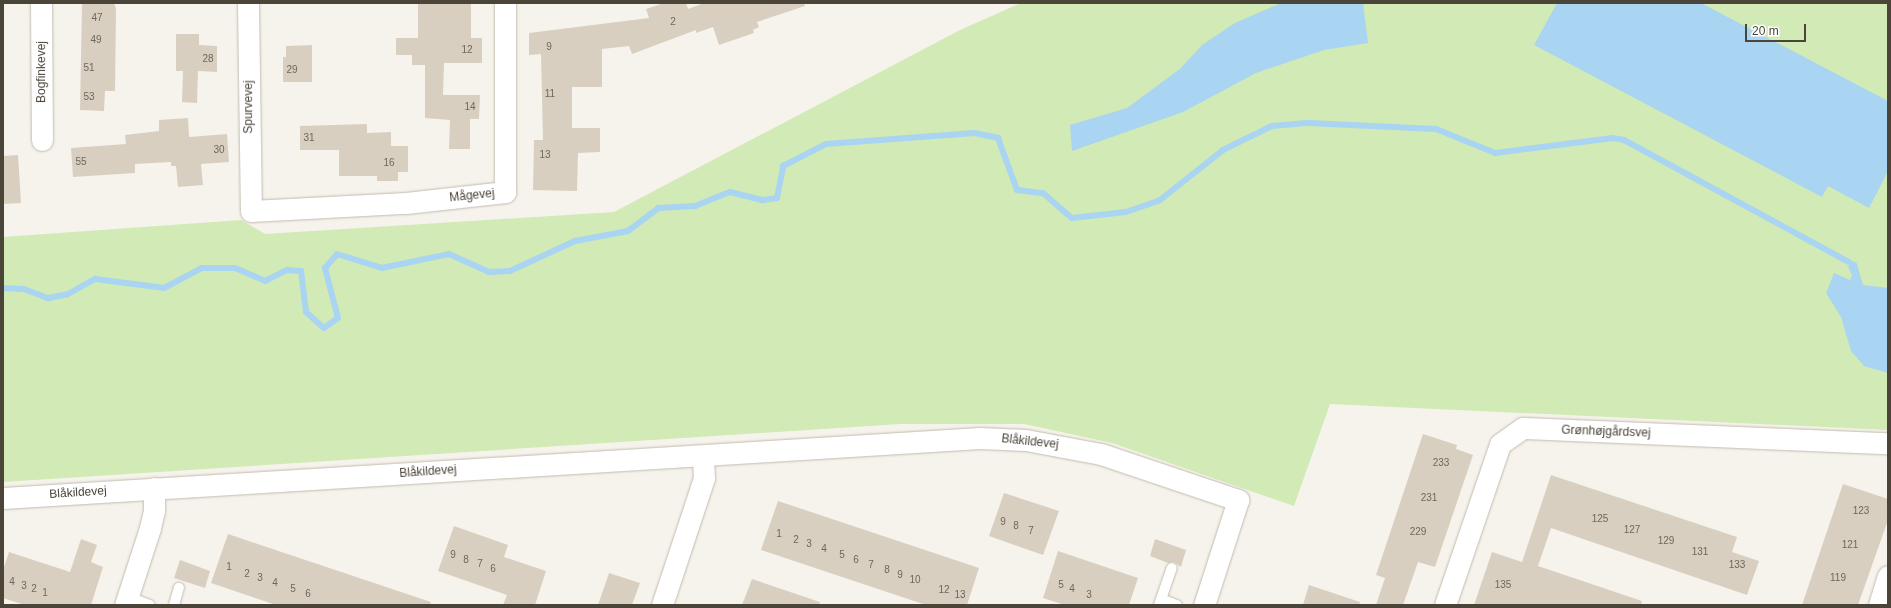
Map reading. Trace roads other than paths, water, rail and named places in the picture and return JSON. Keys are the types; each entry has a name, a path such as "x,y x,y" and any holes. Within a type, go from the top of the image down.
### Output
{"street":[{"name":"Bogfinkevej","path":"41,3 42,140"},
{"name":"Spurvevej","path":"248,3 251,211"},
{"name":"Mågevej","path":"251,211 406,203 505,192 506,3"},
{"path":"506,3 513,3"},
{"name":"Grønhøjgårdsvej","path":"1445,605 1500,444 1523,428 1888,442"},
{"name":"Blåkildevej","path":"3,498 980,438 1050,442 1101,454 1238,500 1204,605"},
{"path":"662,605 704,478 703,456"},
{"path":"126,601 150,528 154,511 154,488"},
{"path":"1879,605 1888,576"}],"lane":[{"path":"1172,568 1160,602 1177,605"},
{"path":"174,605 180,588"},
{"path":"126,601 150,605"}],"water":[{"path":"1281,3 1363,3 1368,43 1324,50 1256,73 1183,112 1072,151 1070,125 1127,108 1180,69 1202,45 1235,23"},
{"path":"1557,3 1701,3 1888,101 1888,171 1869,208 1828,186 1822,197 1534,45"},
{"path":"1856,261 1863,285 1888,288 1888,373 1864,366 1851,351 1841,317 1826,293 1834,273 1850,280 1852,275 1848,267"}],"waterway":[{"path":"3,288 24,289 48,298 68,294 95,279 164,288 202,268 235,268 265,281 287,270 301,271 306,312 324,328 338,318 325,268 337,254 382,268 449,254 489,272 510,271 575,241 628,231 658,208 695,206 730,192 763,200 777,198 783,166 826,144 975,133 998,138 1017,190 1043,193 1072,218 1126,212 1160,200 1223,150 1272,126 1309,123 1436,129 1495,153 1613,138 1624,140 1851,263"}]}
